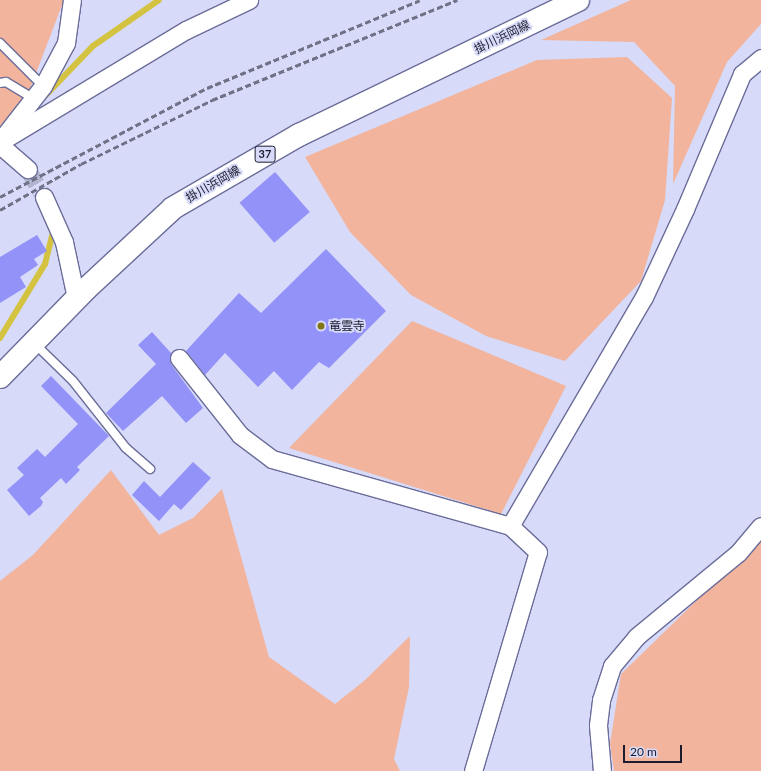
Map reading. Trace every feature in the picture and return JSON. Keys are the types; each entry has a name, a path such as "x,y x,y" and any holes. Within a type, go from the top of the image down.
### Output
{"main road":[{"name":"掛川浜岡線","path":"0,377 76,298 173,208 299,135 578,0"}],"street":[{"path":"0,143 38,92 66,42 72,0"},
{"path":"0,143 186,30 249,0"},
{"path":"510,526 644,297 686,209 742,74 761,58"},
{"path":"0,143 28,168"},
{"path":"44,197 64,242 76,298"},
{"path":"179,358 240,435 272,459 510,526 538,552 473,771"},
{"path":"602,771 598,725 601,700 612,666 636,637 738,553 761,526"}],"lane":[{"path":"0,43 38,92"},
{"path":"0,83 6,82 38,92"},
{"path":"34,343 73,381 126,448 150,469"}],"shaded area":[{"path":"0,0 64,0 28,94 0,126"},
{"path":"631,0 761,0 761,24 727,62 673,184 675,86 634,42 541,40"},
{"path":"627,57 672,98 665,200 641,281 565,361 486,336 411,295 350,232 305,157 537,60"},
{"path":"412,321 566,386 501,514 289,448"},
{"path":"111,470 159,535 193,518 222,489 269,657 335,704 364,681 410,636 409,687 394,759 400,771 0,771 0,581 33,555"},
{"path":"761,538 761,771 614,771 610,744 621,674"}],"building":[{"path":"275,172 310,212 274,243 240,203"},
{"path":"37,235 47,251 34,259 38,265 20,277 26,287 0,303 0,257"},
{"name":"竜雲寺","path":"326,249 386,311 329,368 319,362 292,390 274,371 258,387 225,353 205,375 186,351 239,293 261,313"},
{"path":"152,332 171,353 171,364 203,408 186,423 162,396 123,431 106,413 156,364 138,345"},
{"path":"51,376 109,436 77,467 80,470 66,484 61,478 40,498 43,502 41,506 29,516 7,490 24,475 17,468 37,449 45,457 78,424 41,386"},
{"path":"193,462 211,478 181,510 174,504 159,521 132,495 144,481 160,497"}],"waterway":[{"path":"46,95 93,46 159,0"},
{"path":"0,338 45,264 52,235"}],"tunnel":[{"path":"28,169 44,197"}],"railway":[{"path":"0,197 207,88 420,0"},
{"path":"0,210 81,164 212,100 457,0"}],"place":[{"name":"竜雲寺","path":"321,326"}]}
